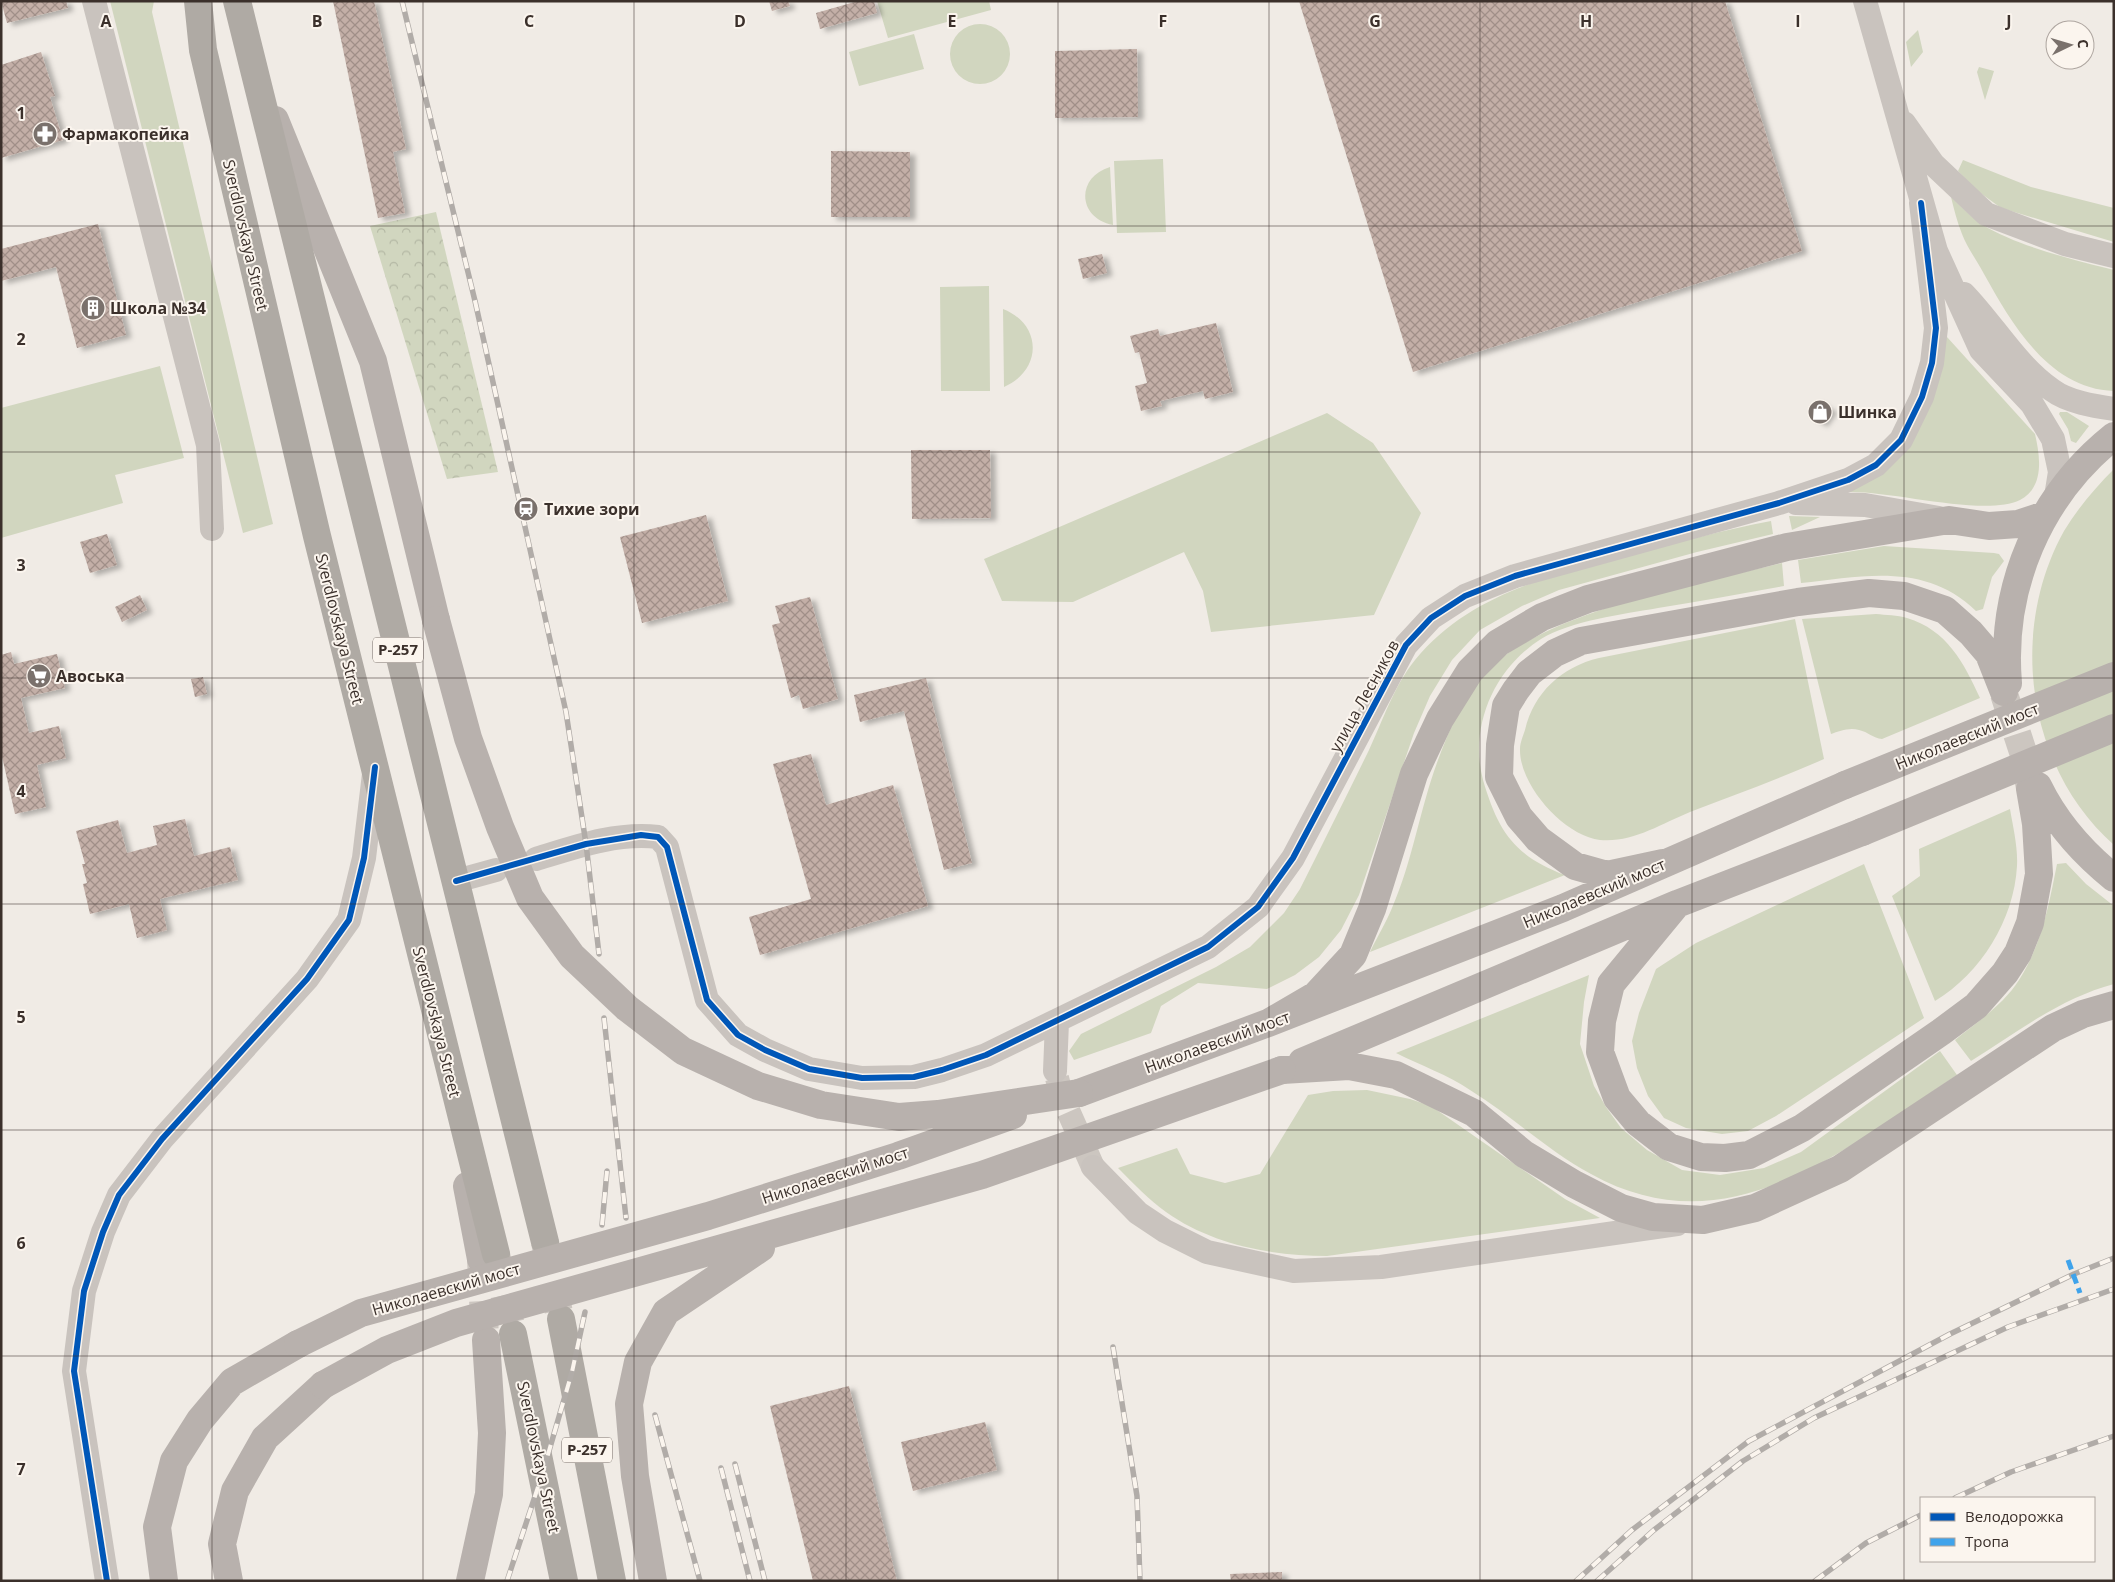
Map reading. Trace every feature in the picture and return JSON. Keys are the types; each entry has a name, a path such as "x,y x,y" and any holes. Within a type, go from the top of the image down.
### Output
{"highway":[{"name":"Sverdlovskaya Street","path":"198,1 208,69 317,536 441,1040 488,1256"},
{"name":"Р-257","path":"237,1 545,1242"},
{"name":"Р-257","path":"561,1319 612,1581"},
{"name":"Sverdlovskaya Street","path":"513,1334 564,1581"}],"main road":[{"path":"250,58 373,361 436,620 468,738 500,827 530,898 572,956 627,1008 683,1051 758,1086 821,1105 899,1117 938,1114 1079,1093"},
{"path":"1663,863 1607,875 1575,866 1538,839 1519,817 1499,777 1500,745 1506,706 1528,674 1555,653 1581,641 1770,606 1869,593 1904,596 1945,610 1971,633 1989,654 2006,690 2007,635 2011,605 2029,546 2050,506 2077,470 2114,436"},
{"path":"1268,1023 1316,995 1353,955 1372,909 1418,766 1440,719 1470,671 1498,643 1542,617 1588,599 1787,547 1949,520 1989,526 2018,524 2050,506"},
{"name":"Николаевский мост","path":"164,1581 157,1527 174,1461 200,1420 232,1382 298,1344 361,1313 708,1216 898,1156 1079,1093 1268,1023 1562,908 1845,785 2114,676"},
{"path":"229,1581 222,1544 235,1491 264,1438 323,1385 388,1350 456,1324 784,1233 982,1175 1282,1070 1677,904 1862,832 2114,728"},
{"path":"1677,904 1611,984 1602,1021 1600,1052 1617,1098 1638,1124 1669,1147 1701,1157 1725,1158 1749,1154 1773,1144 1802,1128 1976,1006 2006,973 2018,953 2030,923 2039,874 2034,787 2069,834 2114,878"},
{"path":"1282,1070 1349,1066 1396,1075 1474,1113 1524,1154 1574,1184 1621,1208 1653,1218 1703,1220 1755,1208 1840,1169 2053,1028 2083,1014 2114,1005"},
{"path":"653,1581 635,1476 629,1404 638,1362 666,1312 784,1233"},
{"path":"470,1581 488,1494 492,1433 486,1340"}],"street":[{"path":"94,1 208,445 212,530"},
{"path":"1865,1 1894,109 1936,251 1981,350 2032,404 2053,439 2060,472 2050,506"},
{"path":"1894,109 1933,164 1986,214 2065,244 2114,256"},
{"path":"1779,503 1848,480 1876,465 1901,440 1922,397 1932,363 1936,328 1921,203"},
{"path":"1950,279 2031,372 2053,392 2078,401 2114,409"},
{"path":"1779,503 1865,505 1949,520"},
{"name":"улица Лесников","path":"536,859 586,844 641,835 658,837 667,847 707,1000 738,1035 765,1050 809,1069 862,1078 914,1077 986,1055 1208,948 1258,907 1293,858 1406,645 1432,618 1465,596 1515,576 1779,503"},
{"path":"107,1581 74,1371 84,1290 103,1232 119,1195 162,1139 307,979 349,920 364,858 375,767"},
{"path":"456,881 496,870"},
{"path":"1055,1071 1057,1022"},
{"path":"1093,1167 1138,1213 1165,1231 1207,1252 1294,1271 1381,1268 1703,1220"}],"green space":[{"path":"110,1 154,1 152,12 273,524 243,533"},
{"path":"877,1 989,1 991,10 888,38"},
{"path":"980,24 996,29 1001,33 1005,38 1010,54 1005,70 1001,75 996,79 980,84 964,79 959,75 955,70 950,54 955,38 959,33 964,29"},
{"path":"1918,30 1923,52 1911,67 1906,42"},
{"path":"914,34 924,69 859,86 849,52"},
{"path":"1979,67 1994,71 1985,100 1977,72"},
{"path":"1163,159 1166,232 1117,233 1114,161"},
{"path":"1963,160 2031,187 2114,208 2114,242 2001,208 1975,189 1958,171"},
{"path":"1110,167 1113,225 1101,221 1093,214 1087,206 1085,197 1091,179 1099,172"},
{"path":"1951,197 1970,215 1997,233 2046,252 2114,270 2114,391 2091,387 2070,379 2035,350 2007,313 1969,249 1960,229"},
{"path":"436,212 498,472 447,479 370,226"},
{"path":"989,286 990,391 941,391 940,287"},
{"path":"1003,309 1016,316 1025,325 1031,336 1033,347 1031,359 1026,370 1017,379 1004,387"},
{"path":"1947,337 2035,434 2039,470 2034,487 2020,500 1985,506 1849,492 1866,480"},
{"path":"160,366 184,458 115,475 123,503 1,538 1,408"},
{"path":"2060,412 2067,412 2089,426 2076,443 2071,441 2068,429 2059,414"},
{"path":"1327,413 1373,443 1421,513 1374,615 1211,632 1203,591 1184,552 1073,602 1002,601 984,559"},
{"path":"2114,469 2114,845 2085,814 2062,778 2045,738 2035,697 2032,654 2036,612 2047,570 2064,531 2087,498"},
{"path":"1789,516 1820,517 1792,530"},
{"path":"1771,521 1773,534 1697,552 1559,590 1522,606 1480,630 1452,660 1430,696 1414,733 1359,895 1341,930 1319,957 1295,975 1267,989 1198,983 1161,1006 1151,1033 1074,1060 1069,1051 1081,1034 1216,967 1250,947 1284,913 1300,889 1401,681 1415,660 1436,637 1486,603 1541,580 1628,555 1735,528"},
{"path":"1884,546 1994,553 1999,554 2004,561 1992,577 1983,609 1976,611 1957,595 1936,585 1915,579 1871,576 1801,583 1798,560"},
{"path":"1782,563 1784,586 1582,623 1553,633 1524,651 1510,666 1489,700 1480,739 1480,760 1483,780 1495,814 1510,839 1533,859 1547,868 1565,875 1370,952 1390,914 1399,890 1426,797 1446,739 1472,688 1479,679 1505,656 1538,636 1578,618 1664,591"},
{"path":"1876,614 1907,618 1921,623 1943,639 1960,660 1980,698 1882,739 1856,729 1831,734 1802,619"},
{"path":"1795,619 1824,759 1690,812 1646,832 1623,839 1600,840 1572,829 1559,819 1535,793 1522,763 1520,744 1535,704 1552,683 1562,675 1586,662 1599,658"},
{"path":"2010,809 2015,837 2017,866 2015,886 2002,925 1992,943 1967,976 1935,1001 1892,896 1920,876 1919,849"},
{"path":"2066,863 2086,884 2114,906 2114,984 2095,990 2058,1007 1971,1061 1955,1040 1998,1005 2019,980 2034,952 2039,938 2048,909 2057,864"},
{"path":"1864,864 1924,1018 1776,1116 1748,1131 1722,1134 1686,1128 1664,1118 1648,1096 1637,1068 1632,1041 1639,1013 1656,969 1696,943"},
{"path":"1589,975 1580,1044 1594,1086 1621,1128 1647,1150 1682,1170 1720,1175 1764,1168 1801,1152 1940,1051 1957,1075 1829,1159 1784,1181 1738,1196 1691,1201 1642,1195 1591,1174 1575,1165 1485,1100 1461,1085 1396,1053"},
{"path":"1367,1090 1410,1099 1431,1106 1565,1199 1600,1218 1327,1256 1286,1254 1244,1246 1203,1233 1166,1212 1118,1168 1177,1148 1190,1174 1225,1183 1260,1174 1308,1095 1333,1091"}],"building":[{"path":"1,1 66,1 68,8 7,23"},
{"path":"333,1 374,1 406,149 393,152 405,213 378,218"},
{"path":"769,1 788,1 790,6 772,11"},
{"path":"858,1 874,1 877,13 820,29 816,13"},
{"path":"1299,1 1725,1 1802,251 1413,372"},
{"path":"1137,49 1138,117 1055,118 1055,51"},
{"path":"41,52 55,96 50,97 63,140 1,158 1,65"},
{"path":"831,151 910,152 910,217 831,217"},
{"name":"Школа №34","path":"98,224 126,335 77,348 56,267 1,281 1,249"},
{"path":"1102,254 1107,273 1083,279 1078,259"},
{"path":"1216,323 1233,392 1205,399 1203,391 1160,401 1162,406 1141,411 1135,386 1147,383 1139,352 1135,353 1130,336 1158,329 1160,336"},
{"name":"Шинка","path":"1817,400 1832,410 1822,424 1808,414"},
{"path":"911,450 990,450 991,518 912,519"},
{"path":"706,515 728,601 642,623 620,537"},
{"path":"107,534 117,565 90,573 80,542"},
{"path":"140,595 147,610 122,622 115,607"},
{"path":"810,597 838,699 803,709 799,695 791,698 772,625 780,623 775,606"},
{"path":"11,652 14,664 57,654 65,688 21,698 29,733 59,726 66,758 37,765 46,807 15,814 1,752 1,655"},
{"path":"203,677 207,694 195,697 191,679"},
{"path":"926,678 972,863 944,870 904,711 860,722 854,695"},
{"path":"811,754 826,805 893,785 928,906 760,955 749,917 811,899 773,764"},
{"path":"185,819 194,856 230,847 238,880 160,899 167,930 137,938 129,904 90,914 83,884 87,883 82,864 85,864 76,831 118,820 127,853 157,845 153,826"},
{"path":"849,1386 897,1581 813,1581 770,1406"},
{"path":"985,1422 997,1470 913,1491 901,1442"},
{"path":"1282,1572 1282,1581 1231,1581 1230,1574"}],"tunnel":[{"path":"2004,694 2024,755 2030,788"},
{"path":"1057,1078 1062,1097 1093,1167"},
{"path":"545,1242 560,1318"},
{"path":"496,1254 512,1331"},
{"path":"481,1259 485,1337"}],"railway":[{"path":"402,1 475,301 566,712 586,844 599,954"},
{"path":"604,1018 626,1218"},
{"path":"602,1225 607,1171"},
{"path":"1576,1581 1632,1530 1749,1441 1950,1334 2074,1274 2114,1258"},
{"path":"1597,1581 1654,1530 1743,1461 1814,1418 2008,1327 2114,1289"},
{"path":"507,1581 542,1475 572,1372 585,1312"},
{"path":"1113,1347 1137,1496 1140,1581"},
{"path":"655,1415 700,1581"},
{"path":"1957,1497 2011,1472 2114,1436"},
{"path":"735,1464 765,1581"},
{"path":"721,1468 750,1581"},
{"path":"1815,1581 1866,1543 1920,1516"}],"marked path":[{"path":"2068,1260 2080,1293"}],"cycle path":[{"path":"456,881 586,844 641,835 658,837 667,847 707,1000 738,1035 765,1050 809,1069 862,1078 914,1077 986,1055 1208,947 1258,907 1293,858 1406,645 1431,618 1465,596 1515,576 1779,503 1848,480 1876,465 1901,440 1922,397 1932,363 1936,328 1921,203"},
{"path":"107,1581 74,1371 84,1291 103,1232 119,1195 162,1139 307,979 349,920 364,858 375,767"}],"place":[{"name":"Фармакопейка","path":"45,134"},
{"name":"Школа №34","path":"93,308"},
{"name":"Шинка","path":"1820,412"},
{"name":"Тихие зори","path":"526,509"},
{"name":"Авоська","path":"39,676"}]}
